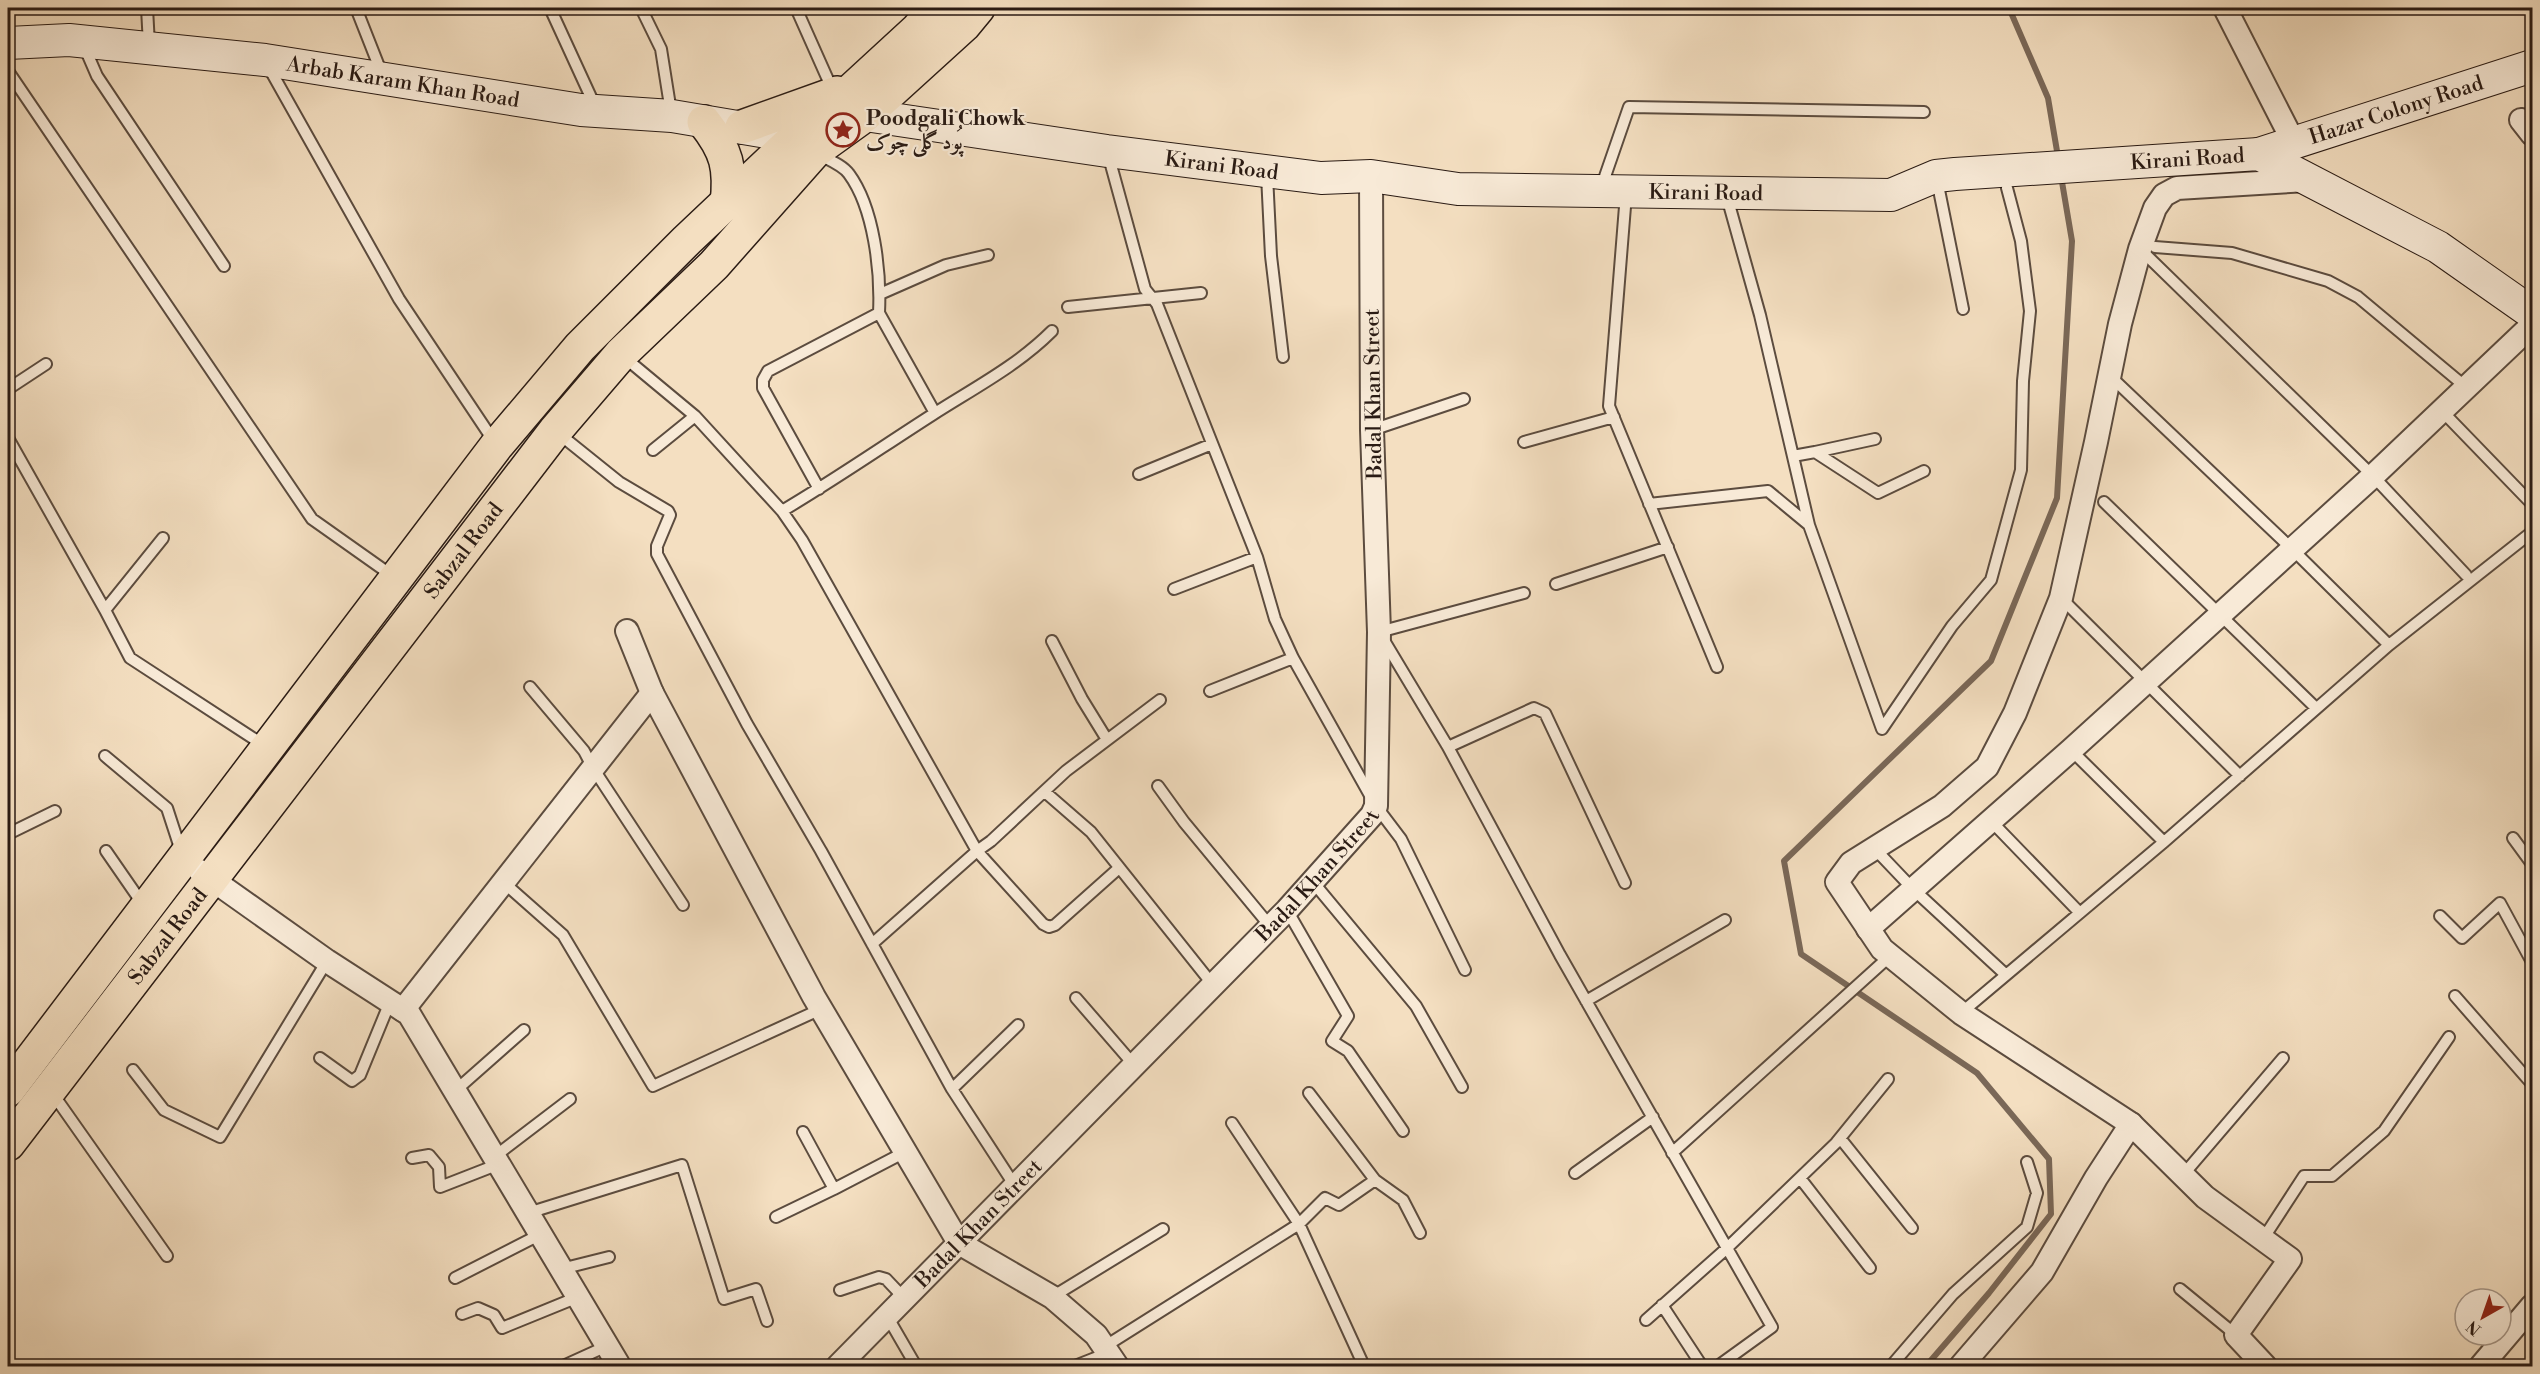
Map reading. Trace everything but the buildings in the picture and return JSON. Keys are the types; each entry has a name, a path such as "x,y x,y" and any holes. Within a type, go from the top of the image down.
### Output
{"main road":[{"name":"Sabzal Road","path":"8,1144 555,430 621,354 714,265 806,144 936,8"},
{"name":"Sabzal Road","path":"849,99 964,25 978,8"},
{"name":"Arbab Karam Khan Road","path":"8,43 82,41 265,60 598,112 672,116 704,123 742,127 806,144"},
{"name":"Hazar Colony Road","path":"2259,154 2293,141 2532,66"},
{"path":"742,127 849,99"},
{"name":"Kirani Road","path":"849,99 1107,151 1321,178 1371,176 1458,189 1891,195 1946,175 2259,154 2313,180 2438,247 2532,313"},
{"path":"704,123 719,141 730,176 727,204"},
{"name":"Sabzal Road","path":"8,1090 497,445 580,347 727,204 806,144"}],"street":[{"path":"2225,8 2293,141"},
{"name":"Badal Khan Street","path":"838,1366 1287,910 1372,815 1376,806 1379,632 1372,430 1371,176"},
{"path":"2265,1366 2236,1335 2290,1259 2205,1197 2131,1124 1884,961 1881,949 1837,882 1851,863 1942,806 1987,767 2015,713 2061,598 2120,324 2147,248 2155,208 2164,195 2177,188 2313,180"},
{"path":"1868,928 2071,750 2373,476 2532,325"},
{"path":"627,631 652,693 821,1009 907,1151 959,1243 1052,1297 1096,1335 1110,1355"},
{"path":"397,1006 503,882 652,693"},
{"path":"184,860 327,961 409,1014 613,1355"},
{"path":"1961,1366 2042,1272 2096,1178 2131,1124"},
{"path":"2481,1366 2532,1306"}],"lane":[{"path":"147,8 149,48"},
{"path":"356,8 384,80"},
{"path":"550,8 598,112"},
{"path":"641,8 661,49 672,116"},
{"path":"796,8 829,76 849,99"},
{"path":"82,41 98,76 224,266"},
{"path":"265,60 399,299 497,445"},
{"path":"8,71 312,519 397,579"},
{"path":"1717,667 1610,406 1613,191 1629,107 1924,112"},
{"path":"806,144 849,172 867,208 880,294 879,313 935,413"},
{"path":"1107,151 1145,289 1157,304 1257,557 1275,619 1293,658 1376,806 1401,839 1465,970"},
{"path":"1267,171 1271,256 1283,357"},
{"path":"1946,175 1963,309"},
{"path":"1726,193 1760,315 1809,525 1882,729 1952,626 1991,580 2021,470 2023,381 2030,311 2021,241 2007,188"},
{"path":"2147,248 2232,253 2328,281 2358,297 2468,388"},
{"path":"2147,248 2373,476 2466,575"},
{"path":"880,294 946,265 988,255"},
{"path":"1068,307 1201,293"},
{"path":"819,489 763,388 763,380 768,370 879,313"},
{"path":"782,511 970,393 1032,351 1052,331"},
{"path":"621,354 695,416 782,511 802,540 977,851 1049,927 1055,925 1119,868"},
{"path":"8,389 46,364"},
{"path":"2109,375 2389,645"},
{"path":"1372,430 1464,399"},
{"path":"2442,411 2532,504"},
{"path":"653,450 695,416"},
{"path":"1524,442 1614,417"},
{"path":"555,430 619,482 668,511 670,515 657,546 657,554 747,724 952,1089 1015,1186"},
{"path":"8,438 130,658 268,748"},
{"path":"1793,456 1875,438"},
{"path":"1139,474 1212,444"},
{"path":"1815,452 1878,493 1924,471"},
{"path":"1650,504 1768,491 1809,525"},
{"path":"2104,502 2316,708"},
{"path":"1961,1013 2164,842 2389,645 2532,532"},
{"path":"105,610 164,538"},
{"path":"1556,584 1668,547"},
{"path":"1174,589 1257,557"},
{"path":"1524,593 1379,632 1448,747 1586,1001 1772,1327 1718,1366"},
{"path":"2061,598 2240,776"},
{"path":"1052,641 1082,699 1106,738"},
{"path":"1210,691 1293,658"},
{"path":"530,687 584,751 682,905"},
{"path":"872,944 977,851 992,841 1066,771 1106,738 1160,700"},
{"path":"1448,747 1534,708 1545,713 1624,883"},
{"path":"2071,750 2164,842"},
{"path":"105,756 167,808 184,860"},
{"path":"1158,786 1184,822 1270,926"},
{"path":"1045,792 1091,832 1213,985"},
{"path":"8,834 55,811"},
{"path":"1991,820 2079,912"},
{"path":"2513,838 2532,864"},
{"path":"1874,848 1913,889 2005,974"},
{"path":"106,851 146,908"},
{"path":"503,882 563,935 653,1086 821,1009"},
{"path":"1313,882 1416,1006 1462,1087"},
{"path":"2440,916 2462,938 2500,903 2532,962"},
{"path":"1287,910 1348,1016 1332,1041 1348,1051 1403,1131"},
{"path":"1586,1001 1725,920"},
{"path":"133,1070 164,1110 220,1137 327,961"},
{"path":"1672,1153 1884,961"},
{"path":"2455,996 2532,1084"},
{"path":"1076,998 1134,1065"},
{"path":"320,1058 352,1081 360,1076 397,1006"},
{"path":"952,1089 1018,1025"},
{"path":"455,1091 524,1030"},
{"path":"2263,1239 2304,1176 2332,1176 2384,1131 2449,1037"},
{"path":"2183,1175 2283,1058"},
{"path":"1646,1320 1726,1249 1800,1178 1840,1138 1888,1079"},
{"path":"50,1090 167,1256"},
{"path":"1309,1093 1375,1180 1403,1200 1420,1233"},
{"path":"412,1158 429,1155 439,1167 440,1186 497,1161 570,1099"},
{"path":"1575,1173 1653,1116"},
{"path":"1232,1123 1299,1224 1364,1366"},
{"path":"803,1132 834,1189"},
{"path":"1840,1138 1912,1228"},
{"path":"776,1217 907,1151"},
{"path":"1891,1366 1953,1294 2027,1227 2037,1193 2027,1162"},
{"path":"528,1213 682,1165 724,1299 756,1289 767,1321"},
{"path":"1800,1178 1870,1268"},
{"path":"1075,1366 1110,1355 1299,1224 1325,1198 1339,1205 1375,1180"},
{"path":"1052,1297 1163,1229"},
{"path":"455,1278 541,1234"},
{"path":"561,1269 609,1257"},
{"path":"840,1290 879,1277 886,1279 904,1298"},
{"path":"2181,1289 2236,1335"},
{"path":"462,1314 478,1308 494,1315 502,1328 579,1297"},
{"path":"1662,1305 1702,1366"},
{"path":"887,1316 916,1366"},
{"path":"563,1366 613,1355"}],"waterway":[{"path":"2009,8 2048,98 2058,157"},
{"path":"1926,1366 1989,1293 2051,1214 2049,1159 1977,1073 1801,954 1784,861 1991,661 2057,498 2072,241 2061,176"}],"place":[{"name":"Poodgali Chowk پُود گلی چوک","path":"843,130"}]}
